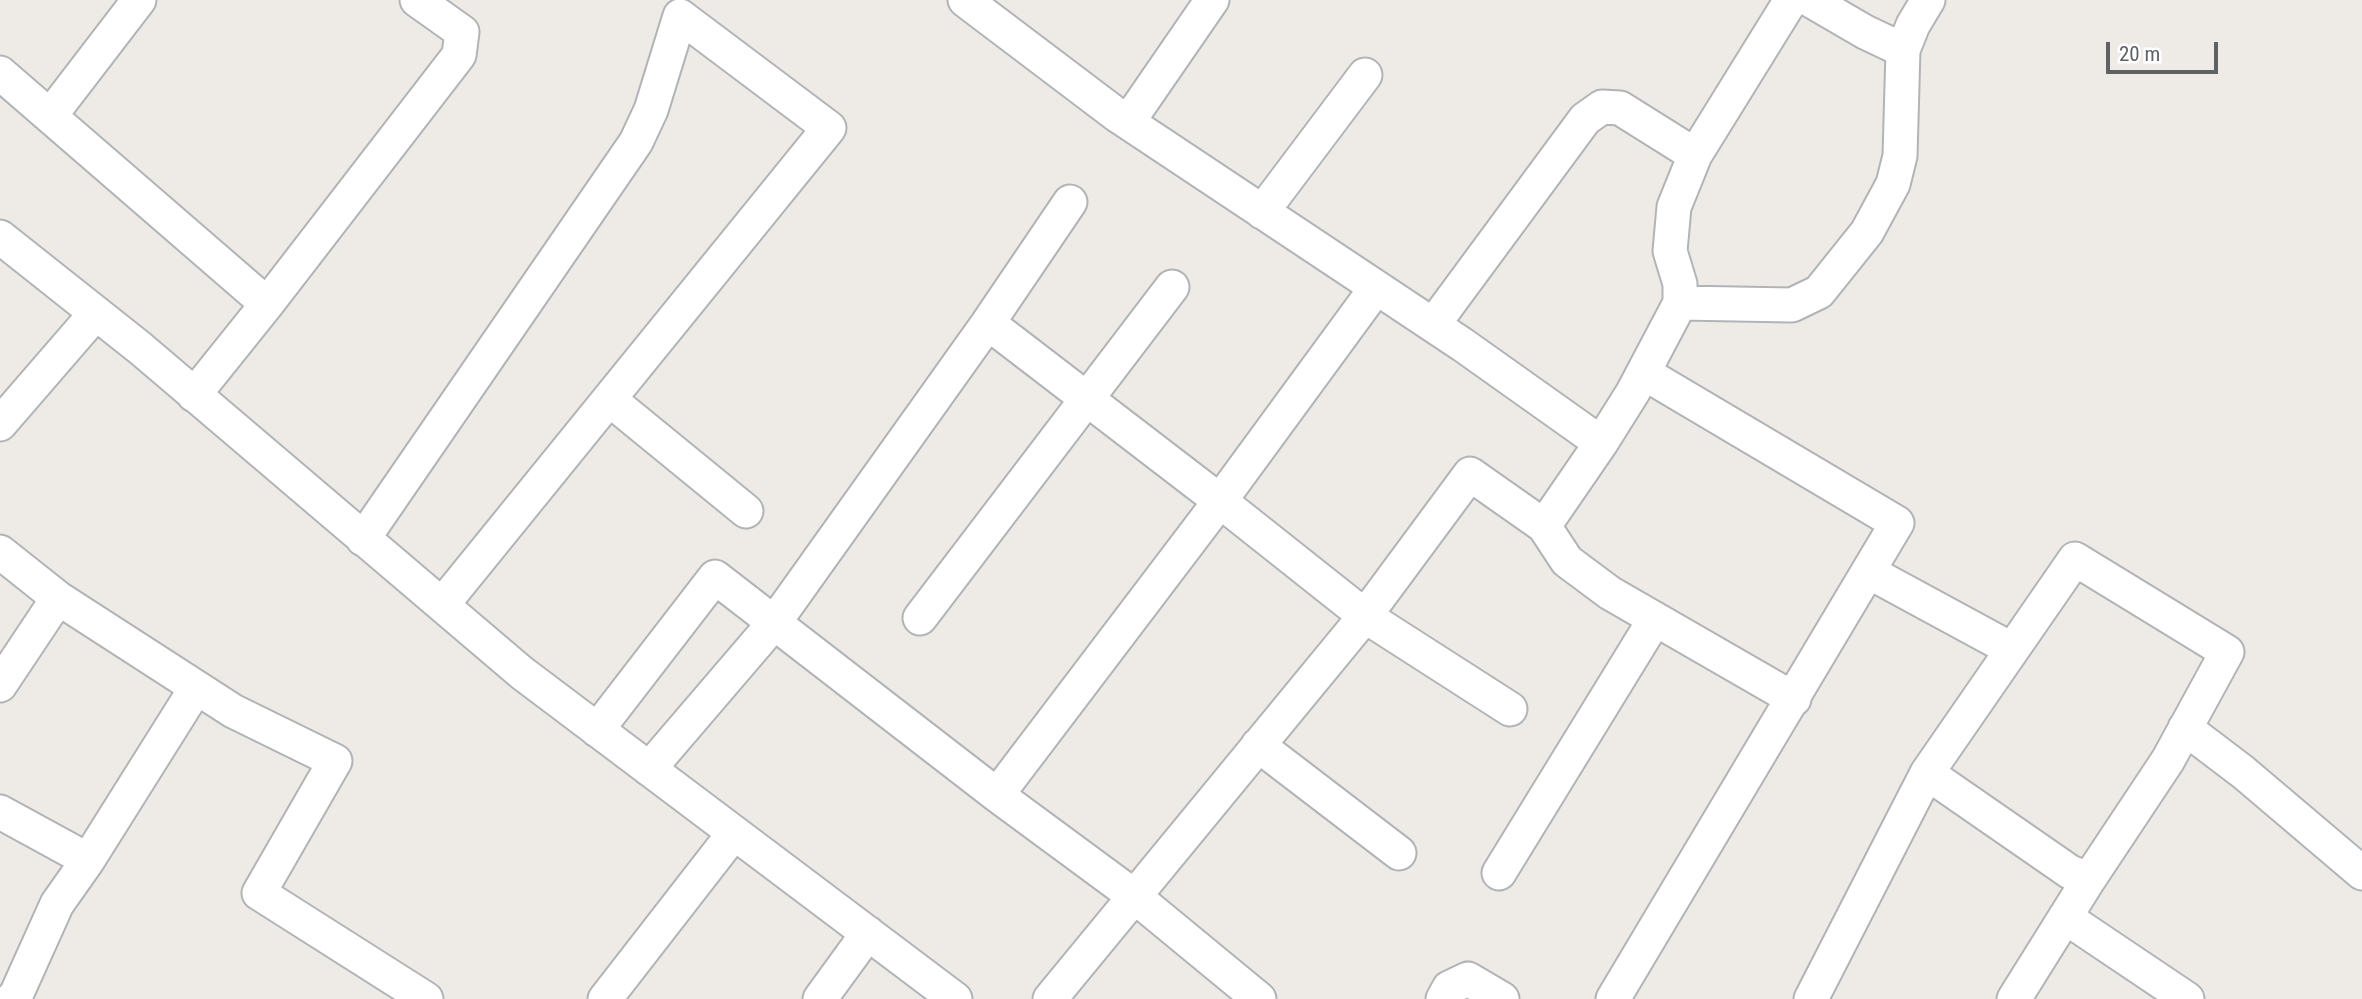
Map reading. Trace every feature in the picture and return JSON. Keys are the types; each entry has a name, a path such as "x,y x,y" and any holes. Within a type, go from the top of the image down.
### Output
{"street":[{"path":"50,116 139,0"},
{"path":"194,395 459,55 462,32 417,0"},
{"path":"965,0 1128,122 1433,325 1601,443"},
{"path":"1128,122 1212,0"},
{"path":"1544,526 1601,443 1644,373 1680,303 1680,284 1670,251 1674,208 1695,155 1791,0"},
{"path":"1810,0 1865,32 1903,50"},
{"path":"1680,303 1792,305 1819,292 1867,232 1893,184 1900,156 1903,50 1913,25 1928,0"},
{"path":"363,539 636,142 651,110 677,5 829,128 442,605"},
{"path":"0,73 267,304"},
{"path":"1262,212 1365,75"},
{"path":"1433,325 1585,119 1602,107 1620,108 1695,155"},
{"path":"649,769 774,623 988,323 1070,202"},
{"path":"0,237 96,313 522,673 955,999"},
{"path":"920,618 1172,287"},
{"path":"997,795 1220,501 1376,288"},
{"path":"0,424 96,313"},
{"path":"988,323 1365,615 1510,709"},
{"path":"1613,999 1897,523 1644,373"},
{"path":"609,399 746,511"},
{"path":"1050,999 1365,615 1470,474 1544,526 1567,561 1610,593 1794,699"},
{"path":"0,552 58,598 233,712 335,761 259,893 426,999"},
{"path":"1811,999 1927,773 2075,559 2227,652 2168,760 2089,878 2014,999"},
{"path":"1869,572 2011,649"},
{"path":"597,730 715,577 997,795 1134,896 1259,999"},
{"path":"0,685 58,598"},
{"path":"1499,873 1655,619"},
{"path":"12,999 57,904 88,860 196,688"},
{"path":"2185,728 2243,772 2362,873"},
{"path":"1258,745 1399,853"},
{"path":"1927,773 2070,872 2089,878"},
{"path":"0,812 88,860"},
{"path":"606,999 734,833"},
{"path":"2065,917 2187,999"},
{"path":"820,999 868,933"},
{"path":"1443,999 1449,988 1468,979 1502,999"}]}
